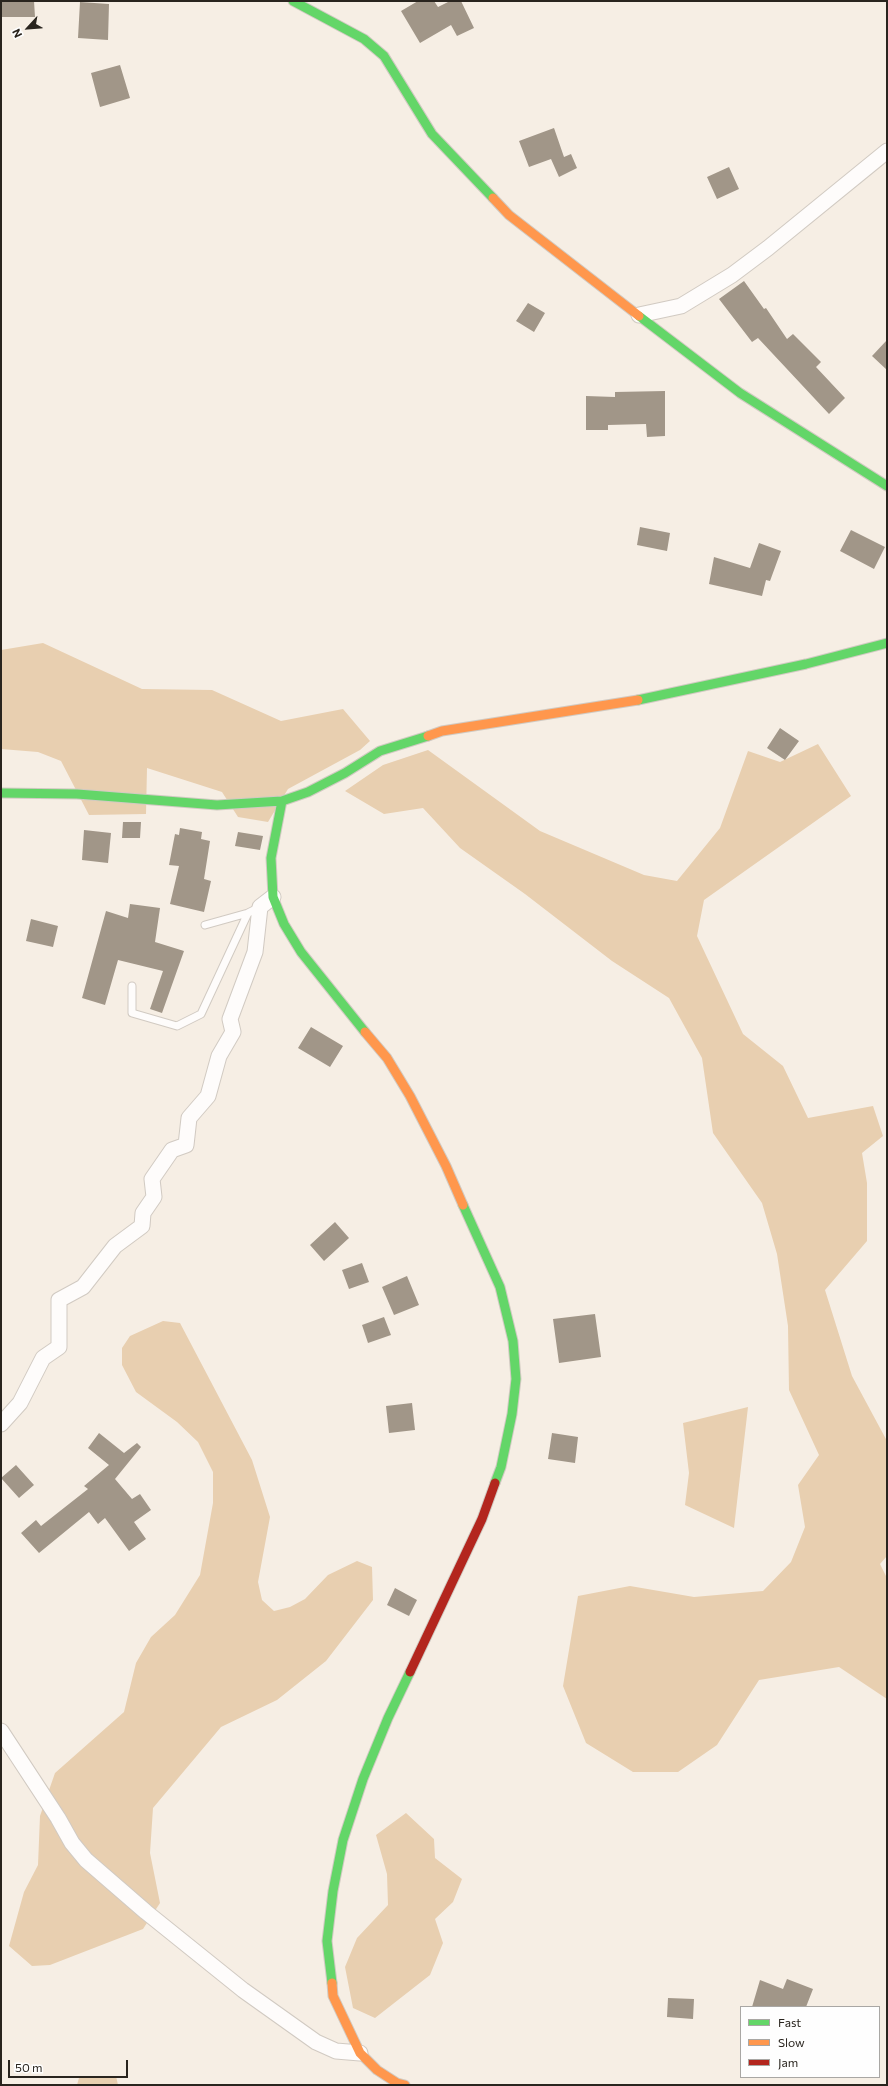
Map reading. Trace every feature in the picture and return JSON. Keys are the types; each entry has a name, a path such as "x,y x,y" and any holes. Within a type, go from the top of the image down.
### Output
{"street":[{"path":"293,1 364,39 384,56 432,134 509,215 569,263 740,393 887,486"},
{"path":"639,315 682,306 732,275 768,248 887,151"},
{"path":"1,793 77,794 217,805 282,801 320,786 345,773 380,751 442,731 642,699 806,664 887,644"},
{"path":"282,801 272,858 273,897 284,924 301,952 340,1003 387,1058 410,1096 446,1166 500,1287 514,1340 516,1379 512,1414 501,1467 482,1519 388,1718 363,1778 343,1840 333,1891 327,1941 333,1996 349,2034 360,2053 377,2070 398,2083 405,2085"},
{"path":"1,1424 20,1403 42,1358 59,1347 59,1300 83,1287 115,1246 142,1226 142,1213 154,1197 152,1179 172,1150 186,1145 190,1118 208,1096 219,1056 234,1032 230,1019 255,952 254,910 273,897"},
{"path":"1,1731 58,1818 72,1843 86,1860 146,1912 243,1990 316,2042 336,2051 360,2053"}],"lane":[{"path":"205,925 254,910"},
{"path":"132,986 132,1013 178,1026 201,1014 254,910"}],"shaded area":[{"path":"43,643 142,689 212,690 281,721 343,709 370,741 360,750 288,789 268,822 238,817 222,792 147,768 146,814 89,815 61,761 38,752 1,749 1,650"},
{"path":"818,744 851,796 704,900 697,936 743,1034 783,1066 808,1118 873,1106 883,1136 862,1153 867,1183 867,1241 825,1290 852,1376 887,1441 887,1556 880,1564 887,1578 887,1699 839,1667 759,1680 717,1745 678,1772 633,1772 586,1743 563,1686 578,1596 630,1586 694,1597 763,1591 791,1562 805,1527 798,1485 819,1455 789,1390 788,1326 777,1254 762,1203 713,1133 702,1058 669,998 612,961 525,894 460,848 423,808 384,814 345,791 383,765 428,750 540,831 644,875 677,881 720,828 748,751 780,762"},
{"path":"163,1321 180,1323 252,1460 270,1517 258,1582 262,1600 274,1611 290,1607 305,1599 328,1575 357,1561 372,1567 373,1600 326,1661 277,1700 221,1727 153,1808 150,1853 160,1903 143,1929 50,1965 32,1966 9,1946 24,1892 38,1865 40,1816 55,1773 124,1712 136,1663 151,1637 175,1615 200,1575 213,1503 213,1472 198,1442 177,1422 136,1392 122,1365 122,1348 130,1336"},
{"path":"748,1407 734,1528 685,1505 689,1473 683,1423"},
{"path":"406,1813 434,1839 435,1858 462,1879 453,1902 435,1919 443,1943 430,1975 375,2018 353,2008 345,1967 357,1938 388,1905 387,1874 376,1835"},
{"path":"116,2076 118,2085 77,2085 79,2078"}],"building":[{"path":"1,1 34,1 35,17 1,17"},
{"path":"418,1 434,1 438,7 450,1 461,1 474,28 457,36 451,25 420,43 401,11"},
{"path":"80,2 109,4 108,40 78,38"},
{"path":"120,65 130,98 100,107 91,73"},
{"path":"554,128 564,157 571,154 577,168 559,177 551,159 529,167 519,141"},
{"path":"729,167 739,189 717,199 707,177"},
{"path":"744,281 764,309 766,308 787,339 793,334 821,362 816,367 845,398 829,414 758,338 752,342 719,299"},
{"path":"528,303 545,313 534,332 516,321"},
{"path":"887,340 887,370 872,356"},
{"path":"665,391 665,436 647,437 646,424 608,425 608,430 586,430 586,396 615,397 615,392"},
{"path":"640,527 670,533 667,551 637,545"},
{"path":"851,530 885,547 874,569 840,551"},
{"path":"759,543 781,551 770,581 766,580 762,596 709,584 714,557 750,568"},
{"path":"780,728 799,741 785,760 767,748"},
{"path":"123,822 141,822 140,838 122,838"},
{"path":"180,828 202,832 201,839 210,841 204,879 211,881 204,912 170,904 179,866 169,865 175,834 179,835"},
{"path":"84,830 111,833 108,863 82,860"},
{"path":"238,832 263,836 260,850 235,846"},
{"path":"130,904 160,908 155,942 184,951 162,1013 150,1009 163,971 118,960 105,1005 82,998 106,911 128,918"},
{"path":"31,919 58,926 53,947 26,941"},
{"path":"311,1027 343,1046 330,1067 298,1048"},
{"path":"335,1222 349,1238 324,1261 310,1245"},
{"path":"362,1263 369,1282 349,1289 342,1270"},
{"path":"407,1276 419,1305 394,1315 382,1287"},
{"path":"595,1314 601,1357 559,1363 553,1319"},
{"path":"384,1317 391,1335 368,1343 362,1325"},
{"path":"412,1403 415,1430 389,1433 386,1406"},
{"path":"99,1433 124,1453 137,1443 141,1447 115,1479 132,1499 140,1494 151,1510 134,1522 146,1539 129,1551 105,1518 98,1524 89,1512 39,1553 21,1533 36,1520 41,1526 88,1489 84,1486 109,1465 88,1448"},
{"path":"552,1433 578,1437 575,1463 548,1459"},
{"path":"16,1465 34,1485 19,1498 1,1478"},
{"path":"395,1588 417,1600 409,1616 387,1605"},
{"path":"787,1979 813,1989 806,2006 752,2006 760,1980 783,1989"},
{"path":"668,1998 694,1999 693,2019 667,2017"}],"traffic: fast":[{"path":"293,1 364,39 384,56 432,134 493,198"},
{"path":"639,316 740,393 887,486"},
{"path":"638,700 806,664 887,643"},
{"path":"1,793 77,794 217,805 282,801 308,792 345,773 380,751 428,736"},
{"path":"282,801 271,858 273,897 284,924 301,952 365,1032"},
{"path":"463,1205 500,1287 513,1341 516,1379 512,1414 501,1467 495,1483"},
{"path":"332,1983 327,1941 333,1891 343,1840 363,1779 388,1718 410,1672"}],"traffic: slow":[{"path":"493,198 509,215 639,316"},
{"path":"428,736 442,731 638,700"},
{"path":"365,1032 387,1058 410,1096 446,1166 463,1205"},
{"path":"332,1983 333,1996 360,2053 377,2070 397,2083 405,2085"}],"traffic: jam":[{"path":"410,1672 482,1519 495,1483"}]}
